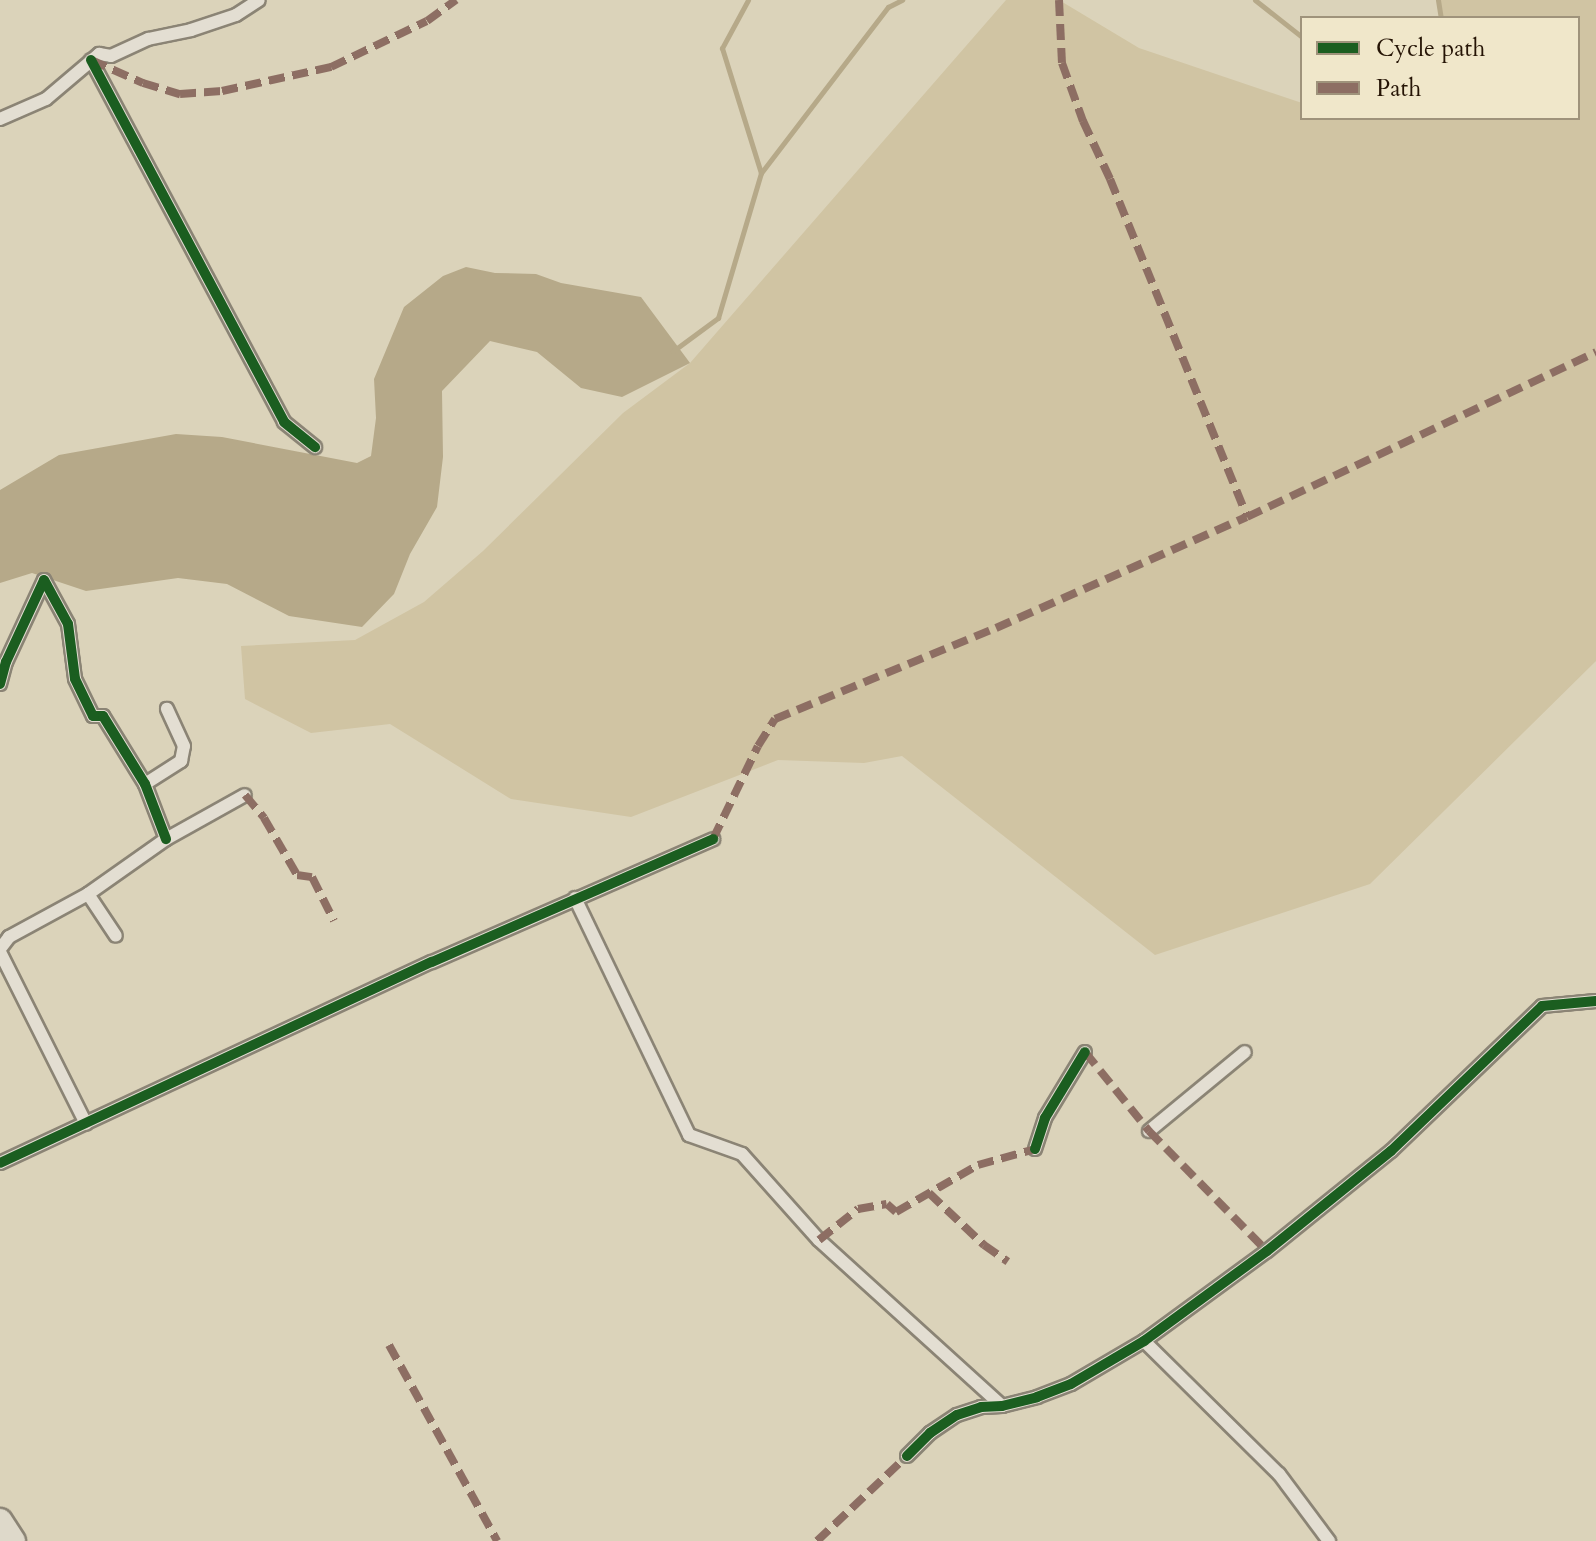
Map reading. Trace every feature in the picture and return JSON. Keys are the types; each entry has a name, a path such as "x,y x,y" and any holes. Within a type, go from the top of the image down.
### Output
{"highway":[{"path":"0,1521 13,1541"}],"street":[{"path":"0,119 46,99 100,57 148,39 191,30 236,15 259,0"},
{"path":"100,57 284,422 315,447"},
{"path":"0,684 11,650 44,580 68,624 75,679 93,716 103,716 145,784 166,839"},
{"path":"145,784 181,761 184,746 167,709"},
{"path":"86,1124 0,950 9,937 88,894 166,839 245,795"},
{"path":"0,1163 575,898 713,839"},
{"path":"88,894 116,936"},
{"path":"575,898 689,1135 742,1154 819,1240 1002,1406"},
{"path":"907,1456 930,1433 957,1415 981,1407 1002,1406 1071,1384 1144,1341 1267,1251 1391,1151 1542,1006 1596,1001"},
{"path":"1035,1149 1045,1118 1085,1052"},
{"path":"1149,1131 1245,1052"},
{"path":"1144,1341 1279,1474 1329,1541"}],"shaded area":[{"path":"1006,0 1059,0 1139,48 1300,102 1300,120 1580,120 1580,16 1441,16 1438,0 1596,0 1596,661 1370,884 1155,955 902,756 864,763 778,760 631,817 511,799 390,724 311,733 245,699 241,646 355,640 424,602 483,551 623,413 690,363"},
{"path":"466,267 495,273 536,274 561,283 641,297 690,363 622,397 581,388 537,352 490,341 442,391 443,457 437,507 410,554 394,594 362,627 289,616 227,584 178,578 86,591 32,573 0,583 0,490 59,455 176,434 222,437 357,463 371,456 376,418 374,379 404,307 443,276"}],"waterway":[{"path":"748,0 722,48 761,173"},
{"path":"673,351 718,318 761,173 888,7 902,0"},
{"path":"1255,0 1300,35"},
{"path":"1438,0 1441,16"}],"marked path":[{"path":"91,60 143,83 180,94 222,91 331,67 427,21 456,0"},
{"path":"1059,0 1062,63 1083,121 1110,179 1247,517"},
{"path":"713,839 758,746 775,719 996,628 1247,517 1596,352"},
{"path":"245,795 264,818 297,875 312,877 334,921"},
{"path":"1085,1052 1149,1131 1267,1251"},
{"path":"819,1240 858,1209 887,1204 896,1212 978,1165 1035,1149"},
{"path":"929,1193 984,1245 1008,1262"},
{"path":"389,1345 497,1541"},
{"path":"817,1541 907,1456"}],"cycle path":[{"path":"91,60 284,422 315,447"},
{"path":"0,684 6,662 44,580 68,624 75,679 93,716 103,716 145,784 166,839"},
{"path":"0,1163 432,962 713,839"},
{"path":"907,1456 930,1433 957,1415 981,1407 1002,1406 1037,1397 1071,1384 1144,1341 1267,1251 1391,1151 1542,1006 1596,1001"},
{"path":"1035,1149 1045,1118 1085,1052"}]}
